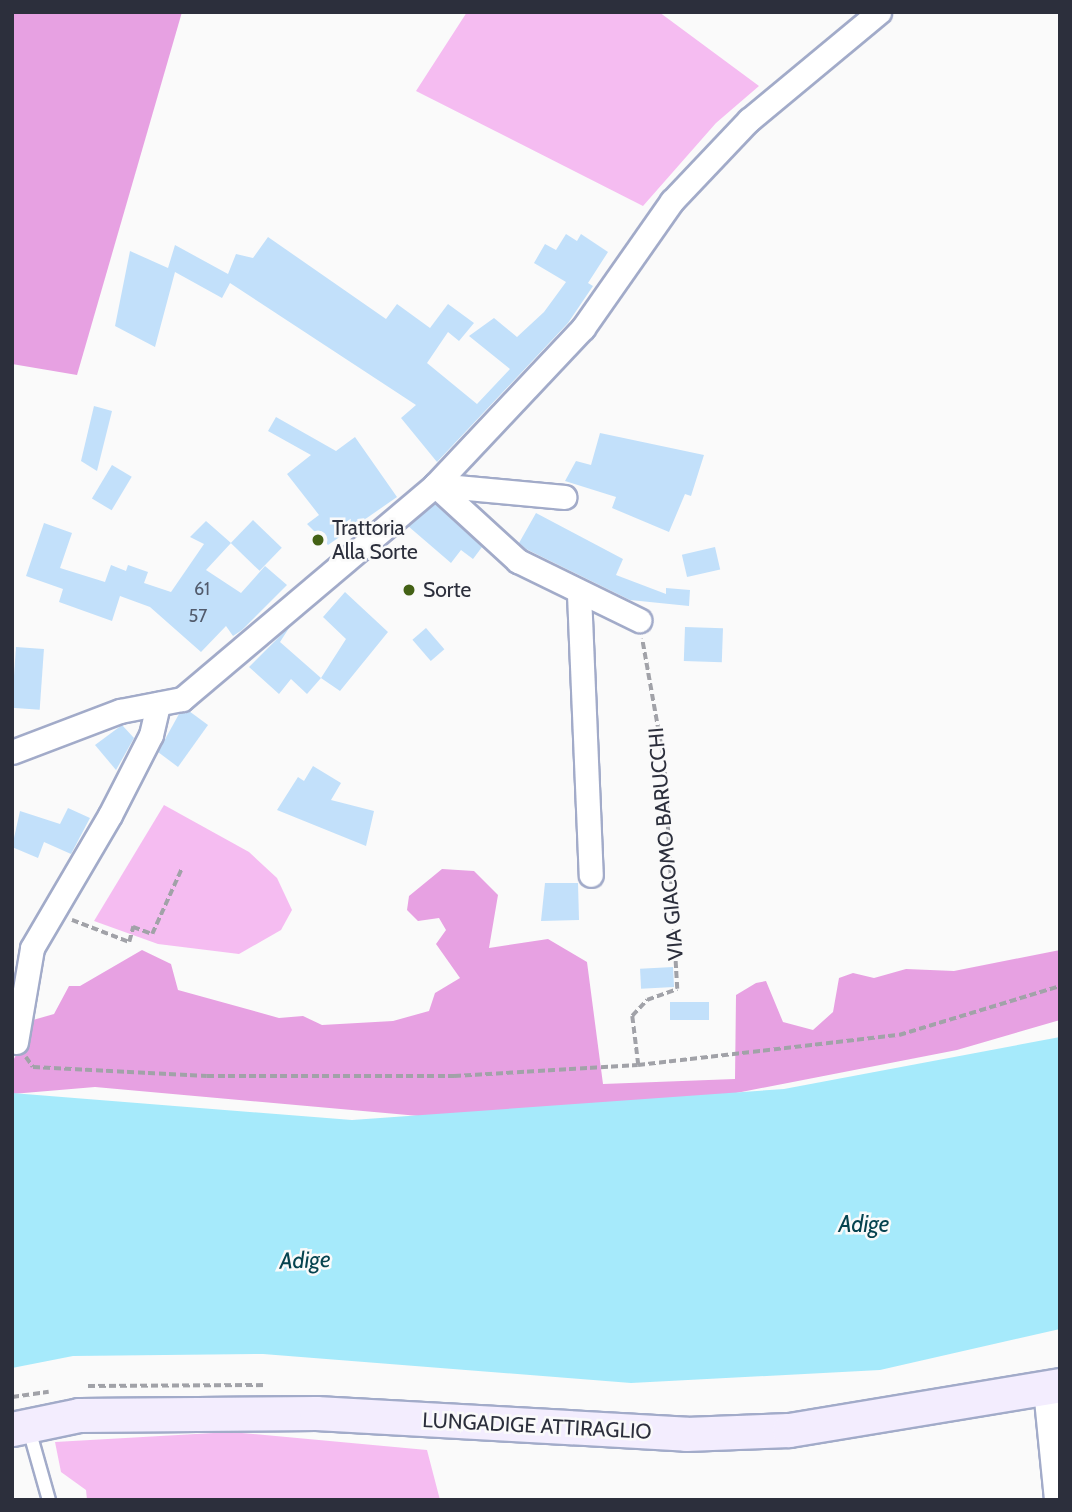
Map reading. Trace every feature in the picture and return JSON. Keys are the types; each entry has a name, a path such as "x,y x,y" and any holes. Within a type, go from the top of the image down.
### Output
{"street":[{"path":"12,752 120,711 182,699 435,485 583,328 671,201 749,120 879,12"},
{"path":"435,485 564,497"},
{"path":"435,485 518,561 579,594 639,620"},
{"path":"579,594 591,876"},
{"path":"16,1042 32,948 151,735 158,704"},
{"path":"1052,1387 1056,1500"},
{"name":"LUNGADIGE ATTIRAGLIO","path":"20,1428 79,1415 316,1413 686,1434 789,1430 1052,1387"}],"lane":[{"path":"20,1428 49,1500"}],"path":[{"name":"VIA GIACOMO BARUCCHI","path":"638,1065 632,1016 647,1000 677,989 664,763 639,620"},
{"path":"53,912 129,942 134,927 152,934 182,868"},
{"path":"16,1042 33,1067 207,1076 454,1076 638,1065 899,1035 1060,986"},
{"path":"76,1388 268,1385"},
{"path":"12,1397 63,1390"}],"shaded area":[{"path":"12,12 182,12 77,375 12,364"},
{"path":"467,12 659,12 759,86 716,123 643,206 416,91"},
{"path":"164,805 249,852 277,878 292,910 281,930 239,954 158,944 94,921"},
{"path":"442,869 474,871 498,895 489,948 548,939 587,962 603,1084 735,1079 736,995 756,983 766,981 783,1022 813,1030 833,1012 839,978 853,973 874,978 906,969 954,971 1060,950 1060,1020 957,1050 721,1096 430,1117 95,1087 12,1094 12,1063 33,1020 54,1014 69,986 80,986 142,950 171,964 178,990 279,1018 303,1016 322,1025 393,1021 429,1011 435,993 460,978 436,944 446,930 439,918 418,921 407,910 409,896"},
{"path":"231,1432 427,1450 440,1500 87,1500 86,1490 61,1472 55,1442"}],"water":[{"name":"Adige","path":"1060,1037 1060,1329 880,1370 631,1383 263,1354 73,1356 12,1368 12,1093 352,1120 784,1089"}],"building":[{"path":"566,234 577,241 581,234 608,252 588,283 593,286 568,323 437,462 401,418 416,405 230,283 222,298 175,272 155,347 115,326 130,251 168,268 175,245 228,274 236,254 253,258 268,237 386,319 397,304 430,328 448,304 474,323 459,341 448,332 427,363 477,404 510,369 469,336 494,318 517,337 544,312 566,282 534,263 545,244 556,250"},
{"path":"94,406 112,411 97,471 81,461"},
{"path":"276,417 336,451 355,437 397,497 328,545 307,524 319,515 287,474 311,455 268,431"},
{"path":"600,433 704,455 691,496 685,494 669,532 612,508 616,497 565,481 576,461 591,465"},
{"path":"112,465 132,477 112,510 92,498"},
{"path":"435,504 482,547 473,559 461,550 451,563 408,526"},
{"path":"536,513 623,559 616,575 666,594 666,588 690,590 689,606 630,600 526,549 519,543"},
{"path":"253,520 282,548 260,571 231,543"},
{"path":"206,521 231,543 206,570 241,593 265,566 287,585 242,630 233,636 226,626 201,652 150,607 120,596 112,621 59,602 63,589 26,576 44,523 72,533 60,568 105,582 111,565 126,571 128,565 148,572 144,583 171,592 204,544 190,537"},
{"path":"715,547 720,569 687,577 682,555"},
{"path":"345,592 388,632 340,691 321,678 346,639 323,617"},
{"path":"291,625 280,642 321,678 307,694 291,679 279,694 249,667"},
{"path":"685,627 723,628 722,662 684,661"},
{"path":"426,628 444,649 431,661 412,640"},
{"path":"16,647 44,649 40,710 12,708"},
{"path":"189,711 208,725 178,767 158,752 179,714"},
{"path":"122,725 134,738 116,770 95,745"},
{"path":"313,766 341,783 331,800 374,811 366,846 277,810 298,777 304,781"},
{"path":"68,808 90,818 71,854 44,842 38,858 12,847 20,811 60,824"},
{"path":"545,883 578,883 579,920 541,921"},
{"path":"673,967 674,987 641,989 640,969"},
{"path":"670,1002 709,1002 709,1020 670,1020"}],"place":[{"name":"Trattoria Alla Sorte","path":"318,540"},
{"name":"Sorte","path":"409,590"}]}
